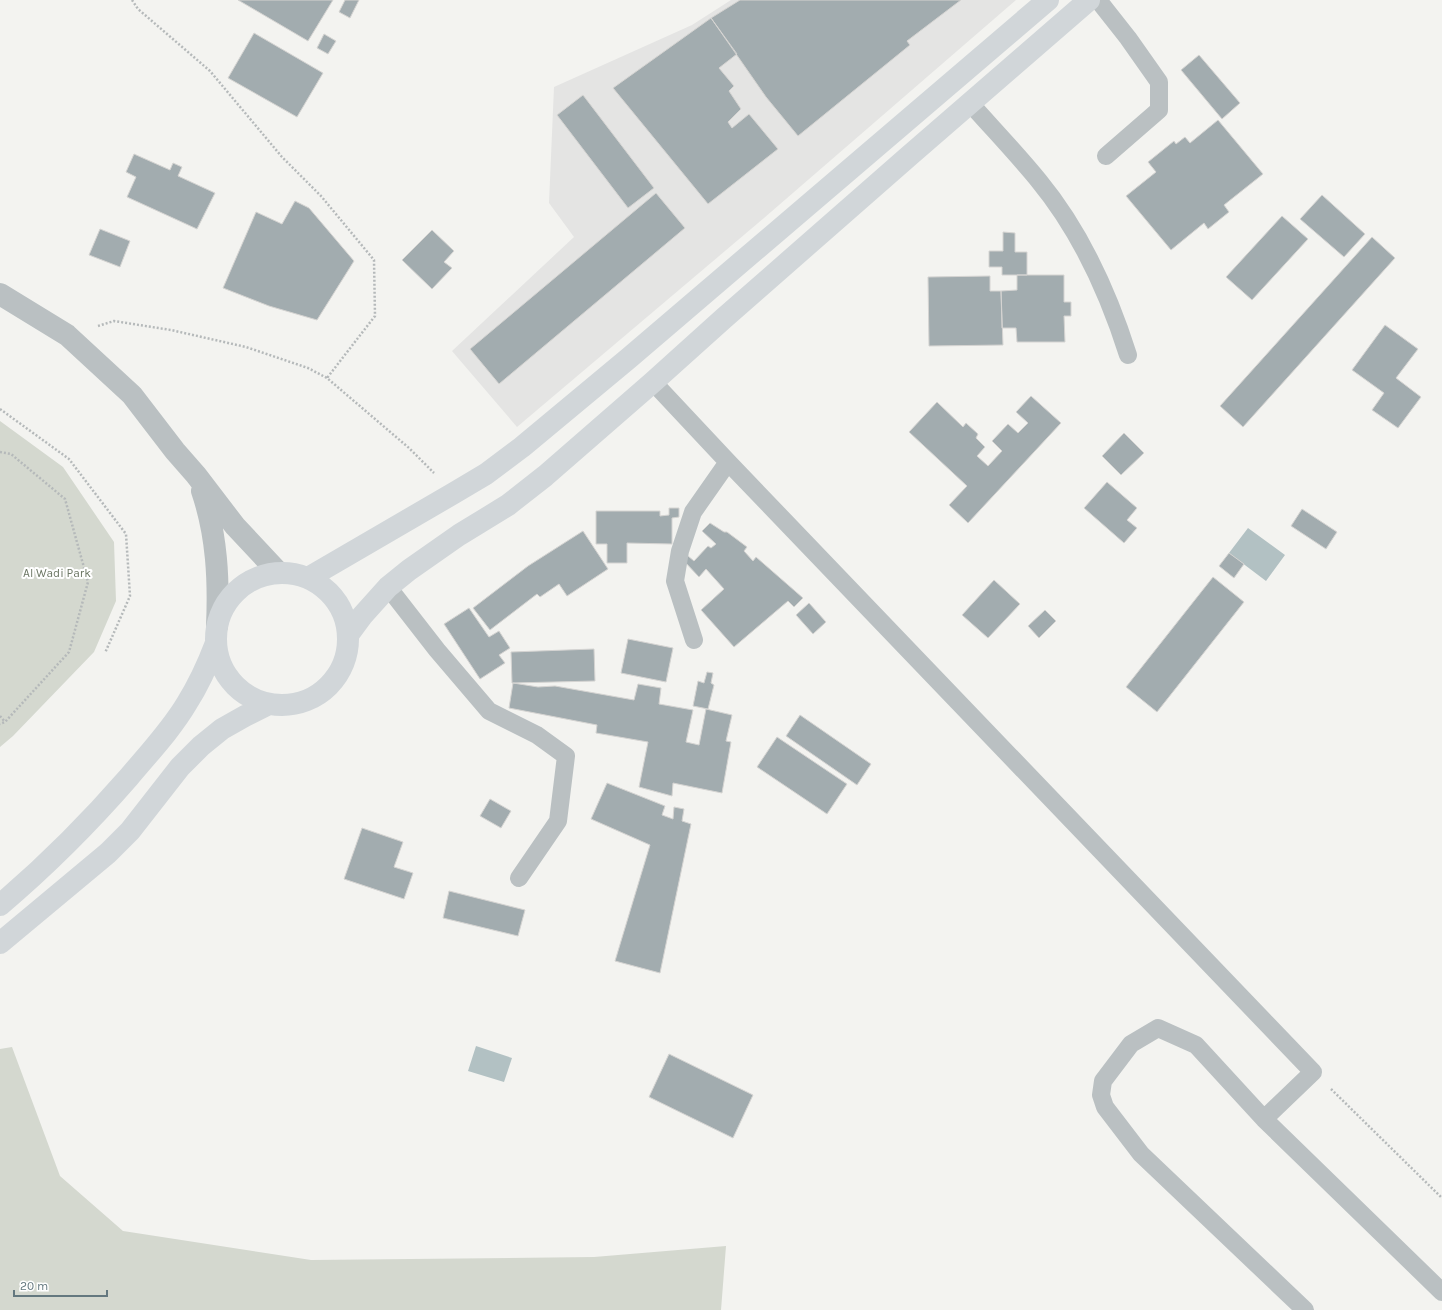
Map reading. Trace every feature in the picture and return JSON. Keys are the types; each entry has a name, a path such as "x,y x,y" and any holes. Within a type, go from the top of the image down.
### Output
{"main road":[{"path":"308,578 454,494 486,474 522,447 623,363 1048,0"},
{"path":"348,635 362,616 388,587 409,570 459,535 508,505 545,476 1089,0"},
{"path":"0,905 63,848 111,798 169,730 200,682 223,609 232,595 245,584 261,576 278,573 293,573 308,578 320,585 332,594 346,620 348,652 342,669 332,683 319,694 304,702 286,705 269,704 253,698 238,689 227,675 219,660 216,634"},
{"path":"0,943 108,853 130,831 180,767 201,746 222,729 269,704"}],"street":[{"path":"0,294 67,335 132,395 235,526 278,573"},
{"path":"196,475 206,504 213,534 216,557 218,595 216,634"}],"lane":[{"path":"1098,0 1128,38 1159,82 1160,110 1106,156"},
{"path":"970,103 1039,181 1083,246 1101,281 1116,318 1128,355"},
{"path":"653,382 1313,1072 1264,1119"},
{"path":"694,640 675,581 680,550 693,512 728,462"},
{"path":"388,587 489,711 537,735 566,756 558,821 518,878"},
{"path":"1305,1310 1141,1154 1105,1107 1101,1095 1103,1081 1131,1044 1158,1028 1196,1045 1264,1119 1442,1292"}],"path":[{"path":"132,0 138,9 210,72 282,158 321,196 374,260 375,316 327,378"},
{"path":"67,335 114,321 171,330 246,347 308,368 327,378 409,448 454,494"},
{"path":"0,410 69,459 126,534 130,596 105,653"},
{"path":"0,452 11,454 64,499 88,582 69,652 5,722 0,724"},
{"path":"0,716 5,722"},
{"path":"1313,1072 1442,1198"}],"shaded area":[{"path":"731,0 1016,0 764,218 517,427 452,351 574,237 549,203 554,87 692,25"},
{"path":"1248,528 1285,555 1266,581 1229,553"},
{"path":"476,1046 512,1058 504,1082 468,1071"}],"green space":[{"name":"Al Wadi Park","path":"0,421 63,467 114,542 116,601 94,652 13,736 0,747"},
{"path":"12,1047 60,1176 123,1231 311,1260 594,1257 726,1246 721,1310 0,1310 0,1049"}],"building":[{"path":"238,0 333,0 308,41"},
{"path":"345,0 359,0 350,18 339,12"},
{"path":"740,0 961,0 907,41 910,45 798,136 766,97 711,18"},
{"path":"711,18 737,54 719,68 734,86 729,91 741,109 728,122 732,128 749,114 778,149 708,204 613,88"},
{"path":"254,33 323,73 297,117 228,78"},
{"path":"324,34 336,41 328,54 317,48"},
{"path":"1199,55 1240,103 1222,119 1181,70"},
{"path":"583,95 654,188 628,208 557,115"},
{"path":"1218,120 1263,174 1224,205 1229,212 1208,229 1204,223 1171,250 1126,196 1156,172 1148,162 1174,141 1176,144 1185,137 1190,143"},
{"path":"134,154 170,170 173,163 182,167 178,176 215,193 197,229 127,197 136,177 126,172"},
{"path":"656,193 685,228 499,384 470,349"},
{"path":"1322,195 1365,234 1344,257 1300,219"},
{"path":"295,201 309,208 354,261 317,320 269,306 223,288 256,212 282,224"},
{"path":"1282,216 1308,239 1252,300 1226,277"},
{"path":"100,229 130,241 120,267 89,255"},
{"path":"432,230 454,251 444,262 452,268 432,289 402,260"},
{"path":"1003,232 1015,233 1015,252 1027,252 1027,275 1002,275 1002,267 989,267 989,251 1003,251"},
{"path":"1372,237 1395,258 1243,427 1220,406"},
{"path":"1017,275 1064,275 1064,302 1071,302 1071,316 1064,316 1065,342 1017,342 1016,328 1002,328 1001,291 1017,290"},
{"path":"990,276 990,291 1001,291 1003,345 929,346 928,277"},
{"path":"1385,325 1418,349 1396,378 1421,397 1398,428 1372,410 1384,393 1352,370"},
{"path":"1031,396 1061,423 968,523 949,505 967,486 909,432 937,402 963,427 966,423 978,434 976,438 985,447 977,456 988,466 1002,451 992,441 1008,424 1018,433 1028,423 1016,412"},
{"path":"1124,433 1144,453 1121,475 1102,456"},
{"path":"1107,482 1137,508 1127,520 1137,528 1124,543 1084,508"},
{"path":"669,508 679,508 679,517 672,518 672,544 627,543 627,563 607,563 607,544 596,544 596,511 660,511 660,516 669,515"},
{"path":"1302,509 1337,532 1326,549 1291,526"},
{"path":"710,523 724,532 727,532 747,547 744,551 753,561 756,557 803,598 794,607 788,601 734,647 701,610 724,589 706,569 699,577 684,561 688,556 694,561 708,546 711,548 716,544 702,531"},
{"path":"583,531 608,569 567,596 559,584 540,597 537,594 490,630 473,608 528,566"},
{"path":"1229,553 1244,564 1234,578 1219,566"},
{"path":"1213,577 1244,602 1157,712 1126,687"},
{"path":"994,580 1020,604 988,638 962,615"},
{"path":"809,603 826,622 813,634 796,615"},
{"path":"469,608 489,637 499,631 510,648 499,655 505,663 480,679 444,624"},
{"path":"1045,610 1056,621 1039,638 1028,626"},
{"path":"628,639 673,648 666,682 621,673"},
{"path":"594,649 595,681 512,683 511,652"},
{"path":"707,672 713,673 711,683 714,685 708,709 693,706 698,681 704,683"},
{"path":"513,683 538,687 555,686 634,700 638,684 661,688 659,704 693,710 686,742 699,745 706,709 732,715 726,741 731,742 722,793 673,783 672,796 639,787 648,742 596,733 597,725 509,708"},
{"path":"800,715 871,764 857,785 786,736"},
{"path":"777,737 847,784 827,814 757,767"},
{"path":"607,783 665,806 662,815 673,819 674,807 684,809 682,821 691,824 660,973 615,961 650,845 591,819"},
{"path":"490,799 511,811 501,828 480,816"},
{"path":"362,828 403,842 394,867 413,873 404,899 344,879"},
{"path":"449,891 525,910 518,936 443,918"},
{"path":"669,1054 753,1095 733,1138 649,1097"}]}
